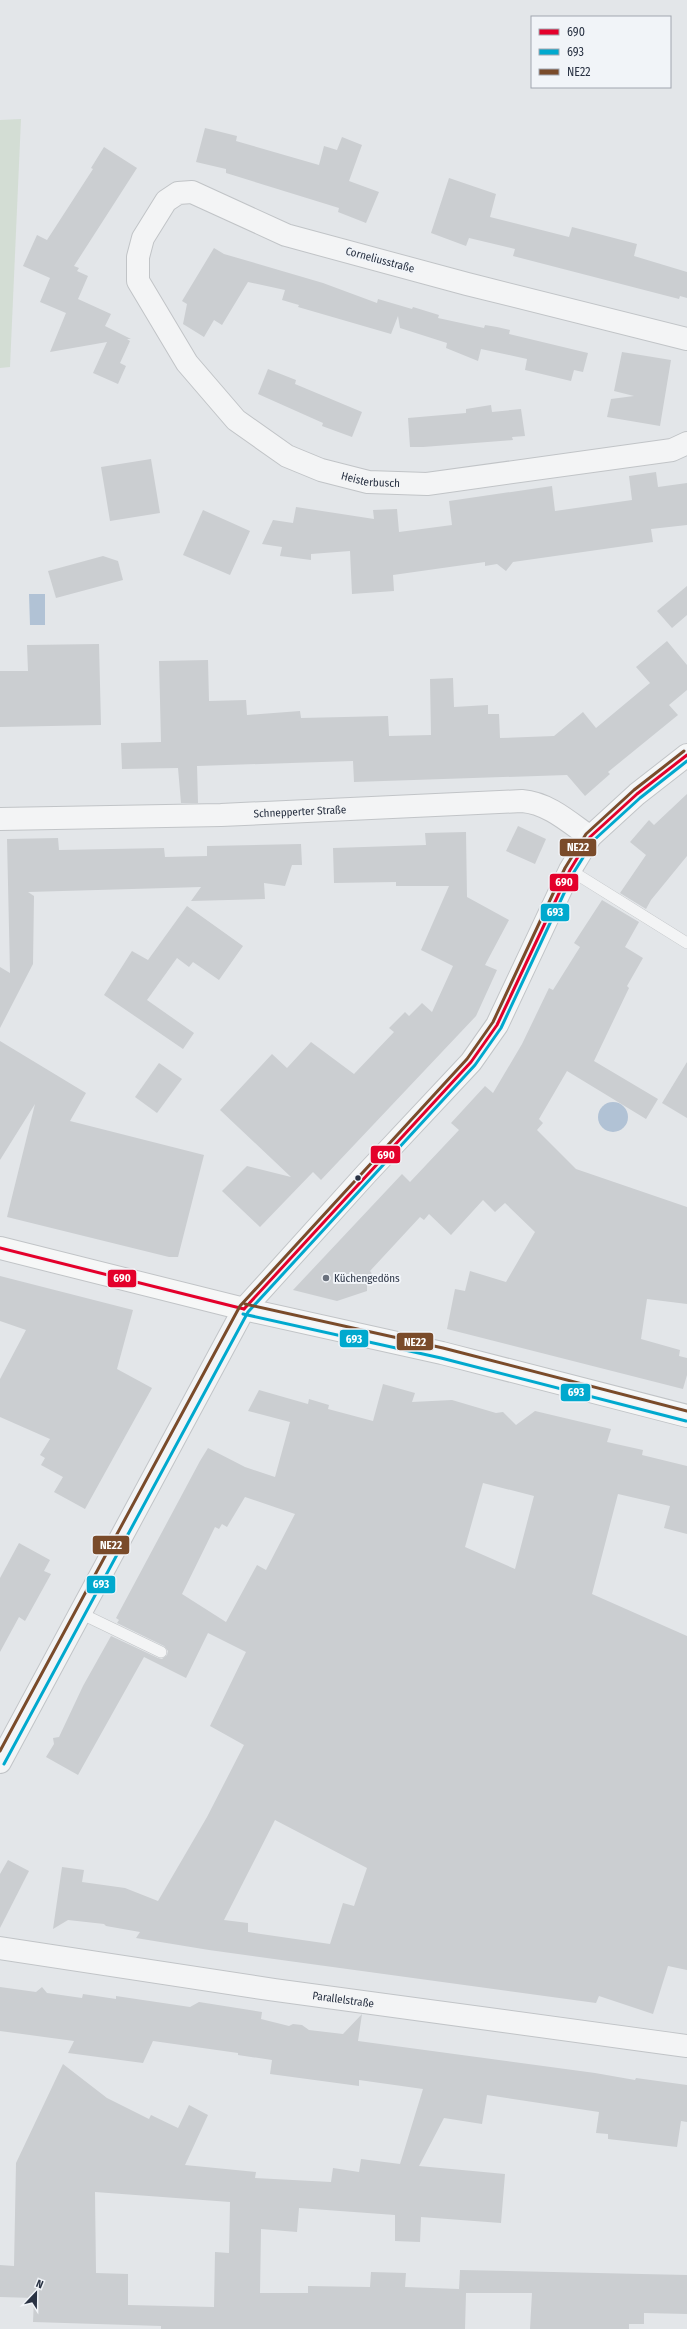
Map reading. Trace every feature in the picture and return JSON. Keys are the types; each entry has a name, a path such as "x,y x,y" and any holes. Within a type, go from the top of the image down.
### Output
{"street":[{"name":"Corneliusstraße","path":"138,281 138,257 143,238 166,201 178,193 192,192 286,235 467,284 687,339"},
{"name":"Heisterbusch","path":"138,281 187,363 236,420 287,456 321,470 368,482 427,484 672,450 687,443"},
{"path":"0,1762 244,1310 366,1174 471,1062 497,1025 570,870 590,837 637,794 687,755"},
{"name":"Schnepperter Straße","path":"0,819 221,815 522,800 535,802 549,808 590,837"},
{"path":"0,1248 244,1310 442,1354 687,1416"},
{"name":"Parallelstraße","path":"0,1948 275,1990 687,2046"}],"lane":[{"path":"570,870 687,943"},
{"path":"80,1613 161,1652"}],"shaded area":[{"path":"21,119 10,367 0,368 0,120"}],"water":[{"path":"29,594 45,594 45,625 30,625"},
{"path":"613,1102 624,1106 628,1117 624,1128 613,1132 602,1128 598,1117 602,1106"}],"building":[{"path":"205,128 237,136 236,141 319,165 324,146 337,150 342,137 362,145 349,181 379,192 366,223 338,212 339,208 226,173 226,169 196,162"},
{"path":"104,147 137,168 74,266 79,268 77,271 88,276 78,299 111,314 105,326 131,339 127,339 130,341 120,363 126,366 118,384 93,373 107,342 50,352 66,313 40,302 50,278 23,266 37,235 47,240 93,169 91,168"},
{"path":"449,178 496,194 490,217 569,237 572,227 637,244 634,256 687,272 687,298 680,296 679,299 513,256 515,249 469,238 466,246 431,233"},
{"path":"214,248 224,254 323,283 377,303 378,299 412,309 413,307 439,315 438,318 484,328 485,325 510,330 509,334 588,353 583,372 574,370 571,381 525,370 527,359 481,349 478,361 446,348 447,343 400,328 398,316 391,334 298,307 299,305 282,300 285,290 248,282 222,325 214,320 204,337 183,324 187,304 182,301"},
{"path":"622,352 671,360 660,426 607,417 611,399 634,396 614,391"},
{"path":"268,369 296,380 295,384 362,412 352,437 322,426 323,423 258,394"},
{"path":"491,405 492,412 521,409 525,436 512,437 513,440 410,447 408,418 466,413 466,409"},
{"path":"151,459 160,513 110,521 101,467"},
{"path":"656,472 658,487 687,483 687,525 651,529 653,542 513,562 506,571 497,564 485,566 485,562 393,575 394,591 352,594 350,551 311,554 311,560 280,556 282,547 262,544 273,520 293,523 296,507 374,519 373,510 397,509 399,532 452,525 449,501 552,486 555,511 632,500 629,476"},
{"path":"203,510 250,531 230,575 183,555"},
{"path":"103,556 118,561 123,580 56,598 48,571"},
{"path":"687,586 687,615 672,628 657,611"},
{"path":"667,641 687,665 687,690 669,705 678,715 608,772 610,774 585,796 567,775 354,782 353,761 197,766 198,803 181,803 178,768 122,769 121,743 161,742 159,661 208,660 209,701 246,700 247,715 300,711 301,718 388,716 389,736 431,735 430,679 453,678 454,707 488,705 488,714 499,714 500,738 554,736 583,712 596,728 650,683 636,667"},
{"path":"99,644 101,725 0,727 0,671 28,671 27,645"},
{"path":"687,794 687,856 651,900 646,909 620,893 646,855 630,842 649,820 654,825"},
{"path":"518,826 546,839 535,864 506,851"},
{"path":"466,832 467,897 509,920 485,965 497,970 476,1016 321,1180 313,1172 260,1227 222,1191 247,1166 291,1177 220,1110 272,1054 287,1068 311,1042 354,1074 394,1032 389,1028 405,1012 409,1016 422,1003 432,1012 453,966 421,950 449,886 396,886 396,882 334,883 333,848 426,845 425,833"},
{"path":"58,838 59,850 164,848 165,857 207,856 207,846 301,844 302,865 292,865 285,886 264,883 265,899 191,901 201,887 28,892 34,896 33,964 0,1028 0,967 10,973 7,839"},
{"path":"602,900 639,922 625,947 643,958 627,986 629,988 594,1061 658,1099 646,1119 567,1071 539,1119 543,1123 537,1130 576,1169 687,1207 687,1304 647,1299 641,1339 680,1350 679,1356 687,1358 687,1375 683,1389 447,1329 455,1289 465,1291 470,1271 506,1282 535,1232 505,1203 495,1212 483,1200 451,1235 429,1214 424,1220 420,1217 370,1271 374,1276 367,1284 367,1291 337,1301 293,1290 402,1174 410,1182 459,1130 451,1123 485,1086 493,1093 522,1044 549,988 553,990 580,947 574,943"},
{"path":"187,906 243,946 219,980 193,962 189,967 177,958 147,1000 194,1033 183,1049 104,995 132,951 148,960"},
{"path":"0,1041 86,1093 70,1121 204,1155 178,1257 169,1257 7,1217 35,1104 0,1160"},
{"path":"687,1062 687,1118 662,1103"},
{"path":"159,1063 182,1079 157,1113 135,1097"},
{"path":"0,1276 133,1310 117,1369 152,1388 85,1509 54,1492 63,1477 41,1465 45,1458 40,1455 50,1439 0,1417 0,1379 26,1330 0,1321"},
{"path":"383,1384 415,1393 412,1402 452,1400 496,1413 503,1412 516,1425 535,1411 611,1429 607,1442 643,1450 642,1455 687,1466 687,1534 664,1528 670,1506 618,1494 592,1594 687,1636 687,1970 668,1966 653,2014 599,1996 596,2003 209,1950 136,1938 140,1932 106,1926 104,1924 68,1920 53,1929 62,1867 84,1870 82,1882 125,1888 158,1901 207,1817 244,1745 210,1726 246,1652 208,1633 186,1678 144,1657 78,1775 46,1757 54,1744 53,1738 59,1737 83,1686 111,1636 158,1658 162,1659 167,1655 168,1651 164,1646 117,1623 119,1620 116,1618 208,1448 245,1467 275,1477 290,1422 248,1411 259,1390 308,1404 309,1399 329,1405 328,1409 373,1421","holes":["483,1483 534,1496 515,1569 465,1547","245,1497 295,1514 266,1570 257,1565 226,1622 182,1594 215,1527 219,1529 222,1524 227,1527","275,1820 367,1868 354,1906 343,1903 330,1944 248,1932 248,1923 224,1920"]},
{"path":"19,1543 50,1560 44,1571 51,1574 25,1621 19,1617 0,1652 0,1578"},
{"path":"8,1860 29,1871 0,1928 0,1874"},
{"path":"0,1987 36,1992 42,1987 47,1993 82,1998 83,1994 116,1999 116,1996 190,2007 199,2002 262,2012 261,2019 289,2026 293,2024 302,2025 309,2030 343,2034 362,2014 358,2041 595,2073 635,2080 636,2078 687,2085 687,2122 681,2121 677,2147 608,2139 608,2134 596,2133 599,2112 487,2095 482,2124 444,2118 419,2166 505,2174 501,2223 421,2217 420,2242 395,2241 395,2215 299,2208 297,2232 261,2229 260,2293 308,2293 308,2286 370,2287 371,2272 406,2273 405,2287 459,2289 460,2270 687,2275 687,2314 644,2313 644,2324 629,2324 629,2329 530,2329 532,2293 466,2293 465,2329 161,2329 161,2326 33,2322 34,2298 0,2297 0,2265 14,2266 16,2163 63,2064 107,2098 149,2119 151,2115 178,2128 189,2105 208,2115 185,2165 256,2172 255,2178 331,2182 333,2168 359,2172 361,2159 400,2164 423,2089 359,2080 359,2086 270,2074 272,2060 238,2055 238,2053 153,2041 143,2063 68,2053 74,2041 0,2031","holes":["95,2192 230,2202 229,2253 215,2252 214,2307 128,2305 128,2274 96,2273"]}],"transit line":[{"name":"NE22","path":"0,1751 240,1306 467,1059 493,1022 565,868 586,834 634,790 684,751"},
{"name":"690","path":"244,1309 471,1062 497,1025 570,870 590,837 637,794 687,755"},
{"name":"693","path":"4,1764 248,1312 475,1065 501,1028 574,872 594,840 640,798 687,761"},
{"name":"690","path":"0,1248 244,1309"},
{"name":"NE22","path":"245,1304 443,1348 687,1411"},
{"name":"693","path":"243,1314 441,1358 686,1421"}],"place":[{"name":"Küchengedöns","path":"326,1278"}]}
